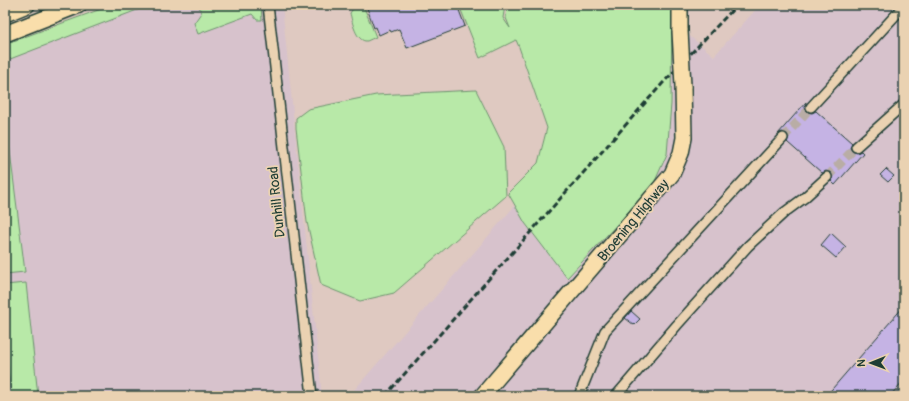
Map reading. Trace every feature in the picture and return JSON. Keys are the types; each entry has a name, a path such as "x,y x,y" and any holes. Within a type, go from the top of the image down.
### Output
{"main road":[{"path":"5,14 27,5"},
{"path":"5,34 79,5"},
{"name":"Broening Highway","path":"482,396 672,174 684,138 680,5"}],"street":[{"name":"Dunhill Road","path":"268,5 312,396"},
{"path":"811,107 904,6"},
{"path":"856,147 904,104"},
{"path":"579,396 605,331 783,138"},
{"path":"616,396 748,246 785,212 804,198 827,177"}],"shaded area":[{"path":"146,5 282,5 322,396 5,396 5,57"},
{"path":"652,5 714,56 760,5 904,5 904,396 349,396 566,147"}],"green space":[{"path":"112,5 150,5 5,61 5,44"},
{"path":"199,5 261,5 262,20 257,20 252,14 198,34 194,23 201,13"},
{"path":"363,5 376,37 367,41 363,40 357,35 350,13 355,6"},
{"path":"459,5 505,5 503,18 510,28 506,18 507,5 672,5 671,104 667,154 655,181 567,278 525,223 508,193 538,163 547,128 519,47 516,40 480,58"},
{"path":"476,90 504,147 506,196 394,293 360,301 321,285 307,222 296,118 308,109 376,95"},
{"path":"5,112 25,272 5,274"},
{"path":"26,283 38,396 11,396 5,340 5,285"}],"building":[{"path":"366,5 457,5 465,26 407,48 399,29 391,32 390,30 379,35 376,27 374,28"},
{"path":"806,102 805,108 807,112 812,113 816,111 852,143 850,148 852,151 857,153 861,151 863,153 835,185 831,181 833,176 831,173 826,171 822,173 787,142 789,137 787,133 782,132 778,134"},
{"path":"886,169 894,176 888,182 880,175"},
{"path":"831,233 846,247 836,258 821,245"},
{"path":"904,306 904,380 890,396 826,396"},
{"path":"631,311 640,319 634,325 625,318"}],"tunnel":[{"path":"783,138 811,107"},
{"path":"827,177 856,147"}],"railway":[{"path":"385,396 662,84 737,5"}]}
